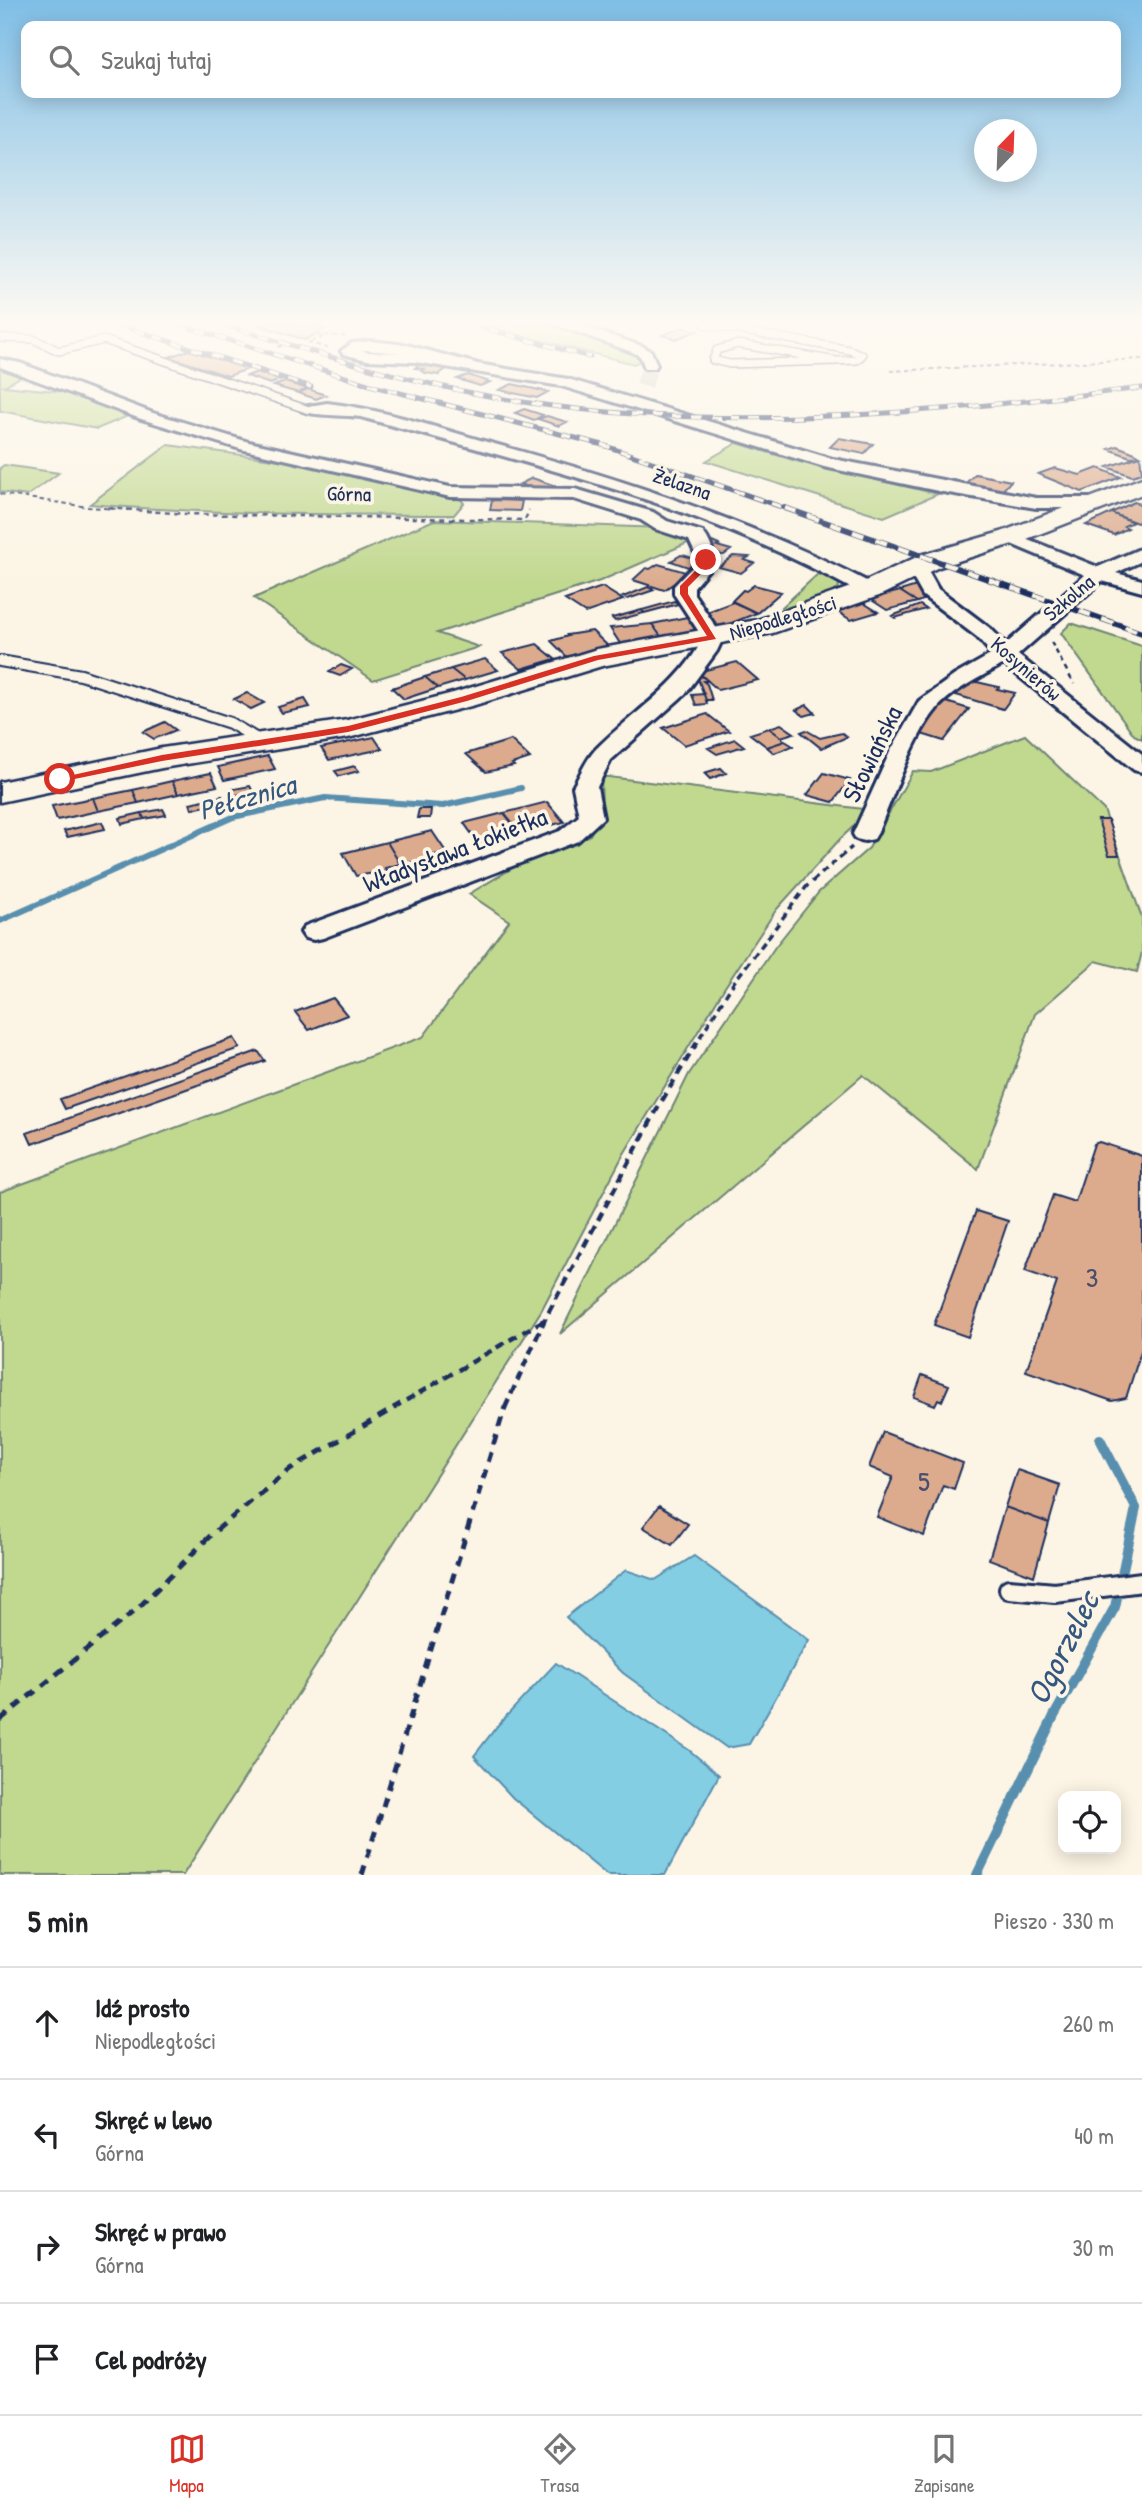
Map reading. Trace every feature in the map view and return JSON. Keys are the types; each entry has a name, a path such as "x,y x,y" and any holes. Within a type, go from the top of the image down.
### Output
{"main road":[{"name":"Niepodległości","path":"0,792 152,760 384,721 597,658 713,638 793,618 869,590 930,561 1019,533 1052,512 1095,503 1142,485"}],"street":[{"path":"135,412 246,446 450,492 575,494 594,498 697,536 706,553 706,560 702,569 684,586 684,594 713,638"},
{"path":"313,412 365,430"},
{"name":"Żelazna","path":"358,412 617,486 687,509 778,544 869,590"},
{"path":"676,412 830,463 1052,512"},
{"path":"507,473 515,492"},
{"path":"943,487 1009,507 1052,512"},
{"path":"1009,507 1026,520 1019,533 1098,574 1142,586"},
{"name":"Szkolna","path":"1004,655 1098,574 1142,554"},
{"name":"Kosynierów","path":"913,570 922,578 930,592 984,633 1004,655 1142,765"},
{"name":"Władysława Łokietka","path":"314,932 569,836 591,818 585,787 602,757 678,688 708,651 713,638"},
{"name":"Słowiańska","path":"865,834 901,752 927,706 962,679 1004,655"}],"lane":[{"path":"0,661 30,664 94,679 230,723 264,743"},
{"path":"1009,1589 1055,1593 1137,1583"}],"path":[{"name":"Górna","path":"0,494 187,514 526,520 530,512 525,499 515,492"},
{"path":"1049,615 1051,641 1077,688"},
{"path":"362,1875 505,1407 545,1319 660,1104 734,982 807,886 836,863 865,834"},
{"path":"0,1720 138,1608 213,1533 290,1469 545,1319"}],"green space":[{"path":"3,412 116,412 128,416 97,429"},
{"path":"737,443 796,461 938,494 884,517 706,461"},
{"path":"168,445 302,463 458,497 464,503 454,515 226,512 90,504"},
{"path":"4,465 59,473 27,496 0,492 0,468"},
{"path":"434,520 664,528 690,539 690,542 600,581 437,633 479,647 373,680 254,598"},
{"path":"820,572 839,584 838,591 784,611 781,608"},
{"path":"1071,623 1142,646 1142,739 1134,735 1061,633"},
{"path":"1025,735 1104,810 1142,918 1142,952 1137,972 1096,961 1035,1014 978,1169 863,1075 560,1334 689,1074 775,947 819,892 869,848 913,771 931,772"},
{"path":"601,776 871,810 840,839 776,910 725,987 622,1157 541,1311 183,1875 0,1875 0,1192 423,1037 509,921 469,894 526,860 561,849 590,835 602,813"}],"water":[{"path":"694,1556 809,1640 749,1744 727,1748 623,1673 566,1617 626,1570 655,1580"},
{"path":"556,1663 689,1750 719,1775 665,1875 607,1875 513,1798 474,1756 498,1725"}],"building":[{"path":"532,412 543,415 534,420 515,413"},
{"path":"547,416 567,422 559,426 538,419"},
{"path":"839,438 873,444 864,454 830,447"},
{"path":"1117,446 1140,456 1130,457 1109,449"},
{"path":"1140,456 1142,473 1132,476 1107,467"},
{"path":"1055,468 1080,475 1098,468 1121,477 1082,492 1038,474"},
{"path":"975,474 1011,481 1002,491 966,483"},
{"path":"532,478 556,486 544,492 520,484"},
{"path":"492,500 522,501 520,511 490,510"},
{"path":"1134,502 1142,505 1142,521 1137,523 1111,513"},
{"path":"1111,513 1133,522 1124,526 1128,528 1114,535 1086,525"},
{"path":"709,543 731,550 724,555 711,554"},
{"path":"681,555 698,560 688,567 671,561"},
{"path":"733,556 749,557 744,560 754,563 741,573 719,567"},
{"path":"658,564 689,573 664,590 633,580 646,568 650,569"},
{"path":"754,585 781,592 757,613 732,601 743,590 746,591"},
{"path":"920,585 927,599 917,602 900,591"},
{"path":"602,587 623,600 585,613 565,600"},
{"path":"648,587 654,590 628,599 623,597"},
{"path":"900,591 917,602 887,610 870,599"},
{"path":"674,601 678,604 644,613 642,610"},
{"path":"733,602 757,613 716,629 702,614"},
{"path":"862,602 878,612 851,620 835,610"},
{"path":"920,605 926,609 895,618 892,616"},
{"path":"642,610 644,613 615,621 612,618"},
{"path":"687,617 700,633 662,638 652,624"},
{"path":"652,624 662,638 621,645 610,628"},
{"path":"592,631 609,647 567,657 551,641 567,635"},
{"path":"537,644 555,659 521,669 502,653"},
{"path":"485,659 498,670 465,680 451,669"},
{"path":"737,662 758,680 718,690 698,672"},
{"path":"341,665 352,669 340,676 329,672"},
{"path":"451,669 465,680 438,688 425,677"},
{"path":"697,676 707,680 703,681 707,684 712,700 706,700"},
{"path":"425,677 438,688 404,699 392,688"},
{"path":"968,680 1015,693 1003,709 956,695"},
{"path":"247,693 264,703 251,709 234,699"},
{"path":"704,694 707,704 696,705 692,695"},
{"path":"305,699 310,707 282,713 278,707"},
{"path":"943,701 969,709 944,741 918,733"},
{"path":"807,705 815,713 804,716 796,710"},
{"path":"707,714 729,731 684,745 663,728"},
{"path":"165,722 176,730 154,739 143,732"},
{"path":"781,724 794,733 781,737 769,728"},
{"path":"769,728 785,741 767,747 750,734"},
{"path":"806,730 820,738 842,733 847,737 821,748 801,732"},
{"path":"374,737 382,749 329,760 321,748"},
{"path":"735,739 744,746 717,754 708,748"},
{"path":"511,740 530,758 512,764 514,766 486,772 466,754"},
{"path":"785,741 793,746 774,753 767,747"},
{"path":"268,756 275,769 224,780 218,767"},
{"path":"355,766 359,771 339,776 335,771"},
{"path":"721,768 726,773 710,779 704,773"},
{"path":"211,773 217,786 178,794 172,781"},
{"path":"824,773 850,780 833,802 807,795"},
{"path":"172,781 178,794 138,803 133,790"},
{"path":"250,786 253,792 232,796 229,790"},
{"path":"133,790 138,803 98,811 93,798"},
{"path":"222,796 224,802 192,809 190,803"},
{"path":"93,798 98,811 57,820 52,806"},
{"path":"547,802 564,822 520,833 504,813"},
{"path":"163,809 166,815 144,819 142,813"},
{"path":"419,809 431,809 430,818 417,818"},
{"path":"142,813 144,819 122,824 120,818"},
{"path":"504,813 520,833 479,844 464,823"},
{"path":"1098,820 1108,820 1119,855 1109,855"},
{"path":"102,822 105,829 67,837 64,831"},
{"path":"432,831 446,852 428,857 429,860 400,864 387,842"},
{"path":"387,842 400,864 385,868 387,871 356,876 343,853"},
{"path":"449,864 453,870 433,876 429,870"},
{"path":"333,998 347,1015 309,1030 295,1012"},
{"path":"234,1038 240,1048 65,1109 60,1099"},
{"path":"258,1051 265,1061 32,1144 27,1133"},
{"path":"1099,1142 1142,1156 1142,1348 1126,1398 1112,1401 1026,1371 1057,1282 1025,1271 1053,1195 1075,1202 1094,1144"},
{"path":"976,1211 1008,1221 968,1337 934,1325"},
{"path":"922,1375 949,1385 942,1401 938,1399 935,1405 914,1397"},
{"path":"883,1432 963,1463 954,1489 943,1485 924,1536 877,1517 893,1477 869,1467"},
{"path":"1017,1470 1060,1485 1049,1523 1005,1507"},
{"path":"659,1506 688,1524 672,1545 643,1527"},
{"path":"1005,1507 1049,1523 1034,1576 989,1559"}],"waterway":[{"name":"Pełcznica","path":"0,921 233,817 325,798 443,806 521,788"},
{"name":"Ogorzelec","path":"977,1875 1054,1716 1115,1607 1136,1508 1100,1439"}],"railway":[{"path":"472,412 603,445 790,510"},
{"path":"602,412 683,417 760,418 904,412"},
{"path":"785,508 1142,633"}],"route":[{"path":"60,779 162,758 348,729 464,699 597,658 713,638 692,610 684,594 684,586 702,569 706,560"}]}
